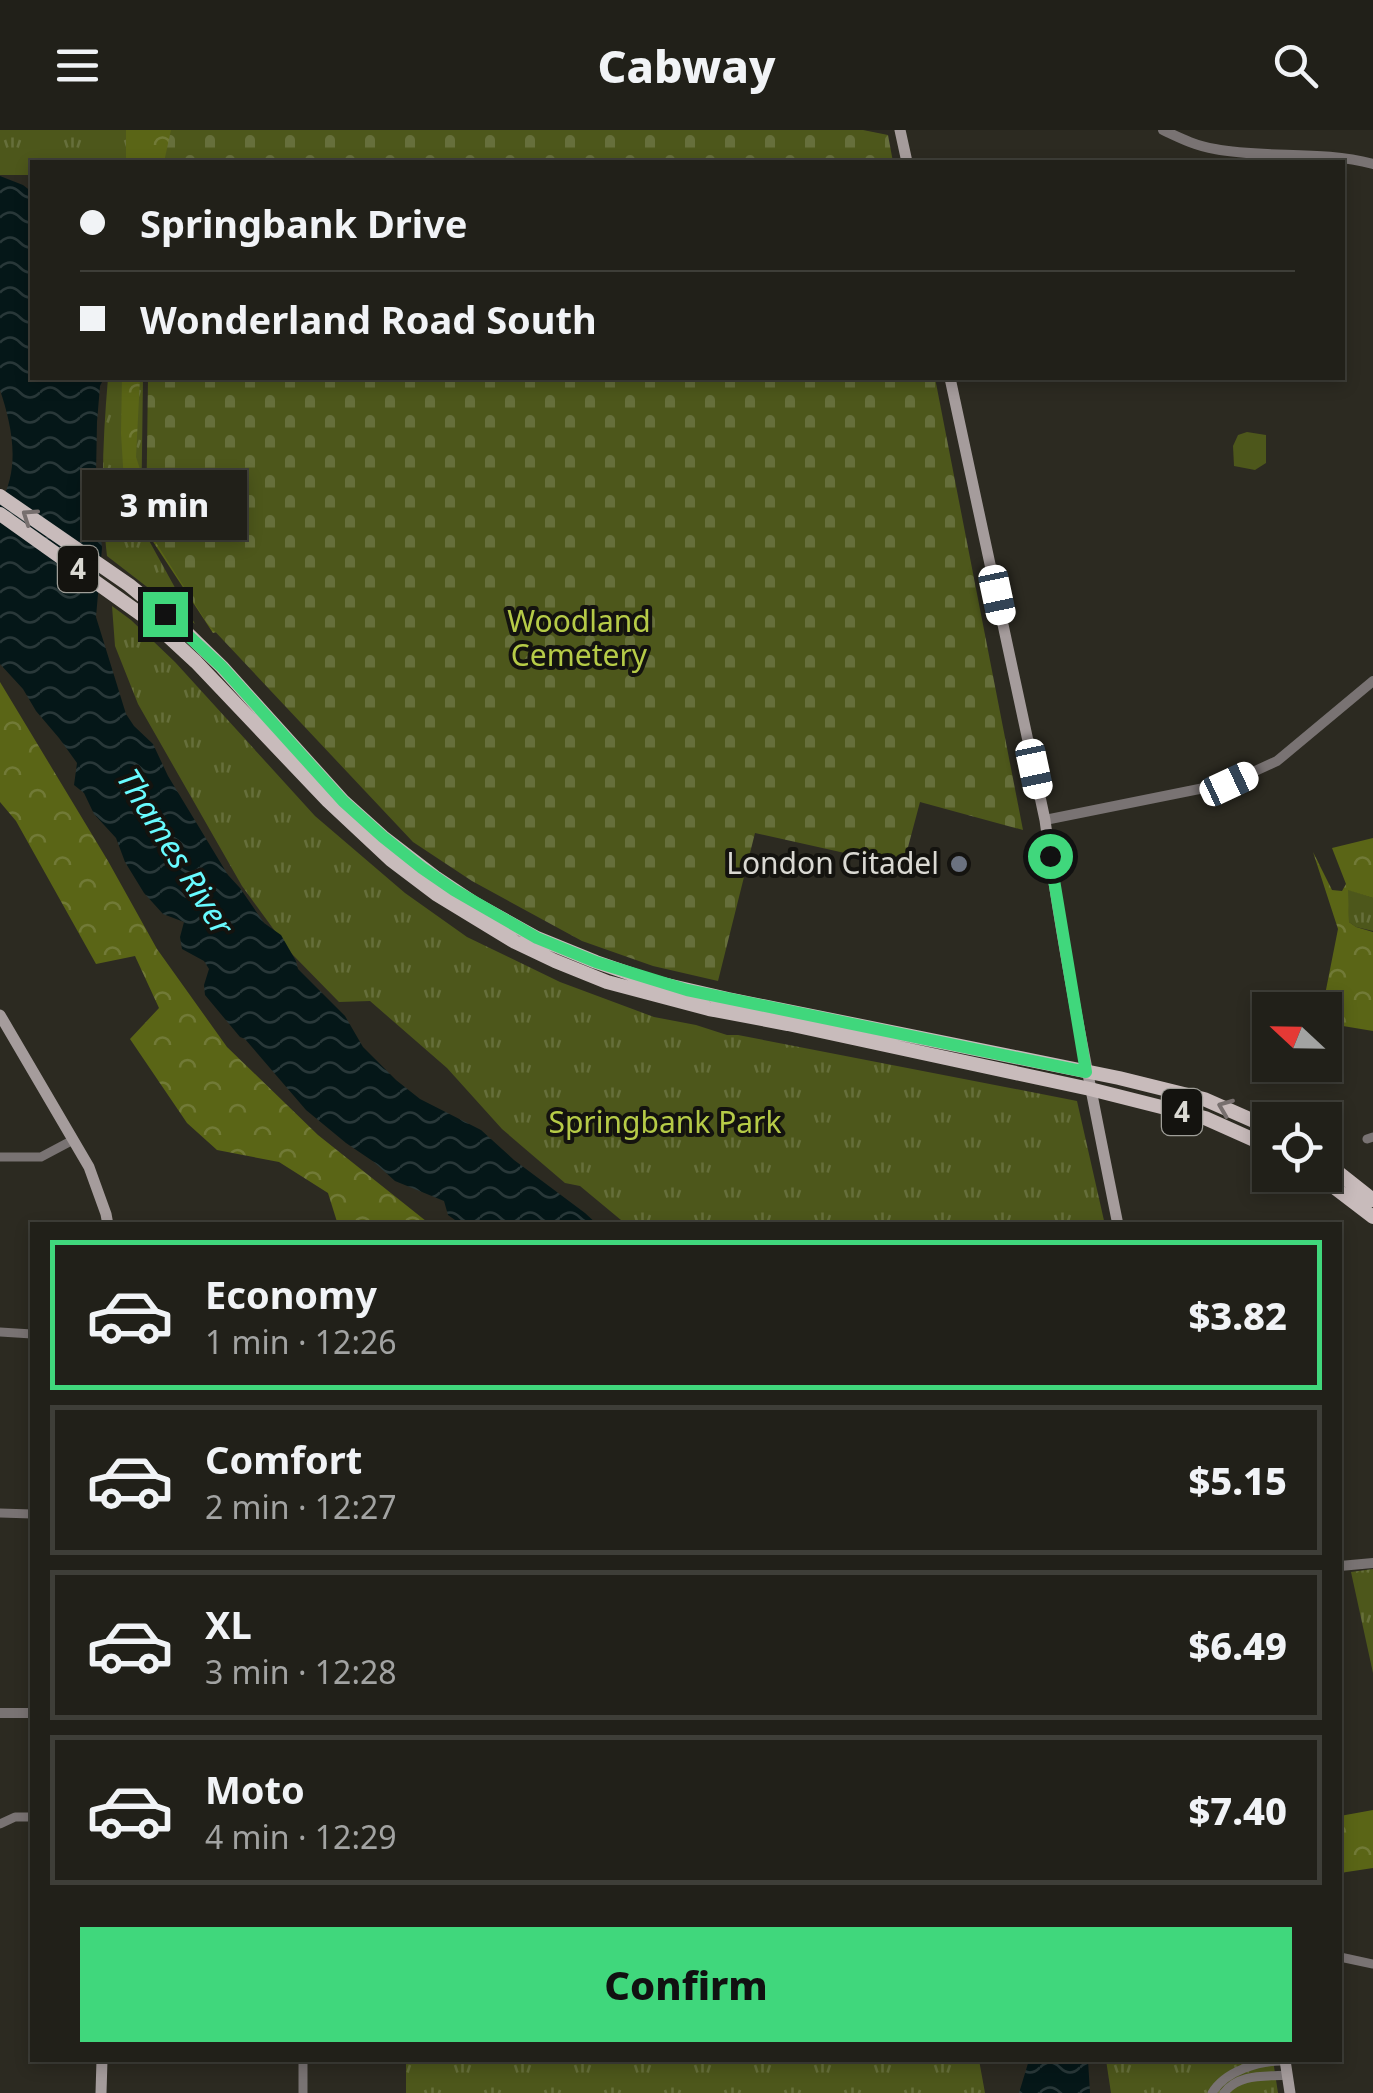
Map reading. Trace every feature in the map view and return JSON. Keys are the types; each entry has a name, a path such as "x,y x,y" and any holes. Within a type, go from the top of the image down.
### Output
{"main road":[{"path":"900,130 907,160"},
{"path":"950,380 1045,820 1086,1072 1117,1222"},
{"path":"0,496 90,557 160,619"},
{"name":"4","path":"0,514 160,619 222,667 343,801 383,837 448,886 537,938 596,962 687,990 1204,1098 1252,1120"},
{"name":"4","path":"160,619 196,662 372,843 436,894 555,962 608,982 709,1009 1205,1118 1252,1139"},
{"path":"0,1015 89,1167 107,1222"},
{"path":"1342,1175 1373,1200"},
{"path":"1340,1192 1373,1217"},
{"path":"101,2093 102,2062"},
{"path":"1285,2062 1290,2093"}],"street":[{"path":"1163,130 1213,149 1344,157 1373,164"},
{"path":"1045,820 1229,784 1276,761 1373,681"},
{"path":"0,1158 41,1157 73,1140"},
{"path":"0,1332 30,1334"},
{"path":"0,1513 30,1514"},
{"path":"1342,1566 1373,1562"},
{"path":"0,1713 30,1713"},
{"path":"0,1824 30,1816"},
{"path":"1342,1957 1373,1964"},
{"path":"303,2062 303,2093"},
{"path":"1212,2093 1218,2082 1268,2062"},
{"path":"1224,2093 1244,2078 1287,2075"}],"green space":[{"path":"0,130 161,130 156,160 30,160 30,175 0,175"},
{"path":"126,130 236,130 230,160 126,160"},
{"path":"171,130 863,130 888,135 893,160 164,160"},
{"path":"108,380 143,380 141,526 195,624 107,556"},
{"path":"122,380 140,380 136,457 153,509 223,630 213,633 125,499"},
{"name":"Woodland Cemetery","path":"148,380 935,380 1023,830 920,802 903,866 755,833 718,981 653,966 582,941 472,881 413,842 207,623 146,527"},
{"path":"1238,435 1266,435 1266,463 1255,470 1234,466 1233,446"},
{"name":"Springbank Park","path":"112,606 175,662 315,816 405,893 467,937 560,982 654,1017 727,1035 1077,1101 1104,1222 623,1222 580,1186 565,1183 502,1129 447,1068 370,1001 339,1002 291,953 242,886 138,704 115,646"},
{"path":"0,682 157,949 227,1047 318,1135 427,1222 337,1222 328,1193 279,1162 217,1150 187,1123 130,1039 159,1008 135,956 96,964 16,821 0,802"},
{"path":"1373,838 1373,898 1348,890 1349,922 1373,932 1373,1031 1342,1026 1342,992 1326,992 1338,929 1313,852 1332,890 1342,891 1346,884 1332,848"},
{"path":"1347,889 1373,898 1373,931 1349,922"},
{"path":"1373,1569 1373,1673 1351,1572"},
{"path":"1373,1810 1373,1868 1342,1873 1342,1816"},
{"path":"406,2062 979,2062 985,2093 406,2093"},
{"path":"1106,2062 1273,2062 1278,2093 1111,2093"}],"water":[{"name":"Thames River","path":"0,176 30,190 30,380 103,380 97,422 96,475 102,548 96,617 126,714 153,744 228,875 264,923 281,935 298,969 345,1016 363,1047 420,1099 481,1130 595,1222 458,1222 448,1215 444,1201 395,1181 306,1110 205,995 209,969 204,961 182,949 184,922 163,914 144,893 116,838 74,785 77,763 0,664 0,503 11,476 12,447 0,390"},
{"path":"1028,2062 1088,2062 1090,2093 1019,2093"}],"place":[{"name":"London Citadel","path":"959,864"}],"route":[{"path":"165,614 222,667 343,801 422,868 537,938 654,982 1086,1072 1050,856"}]}
